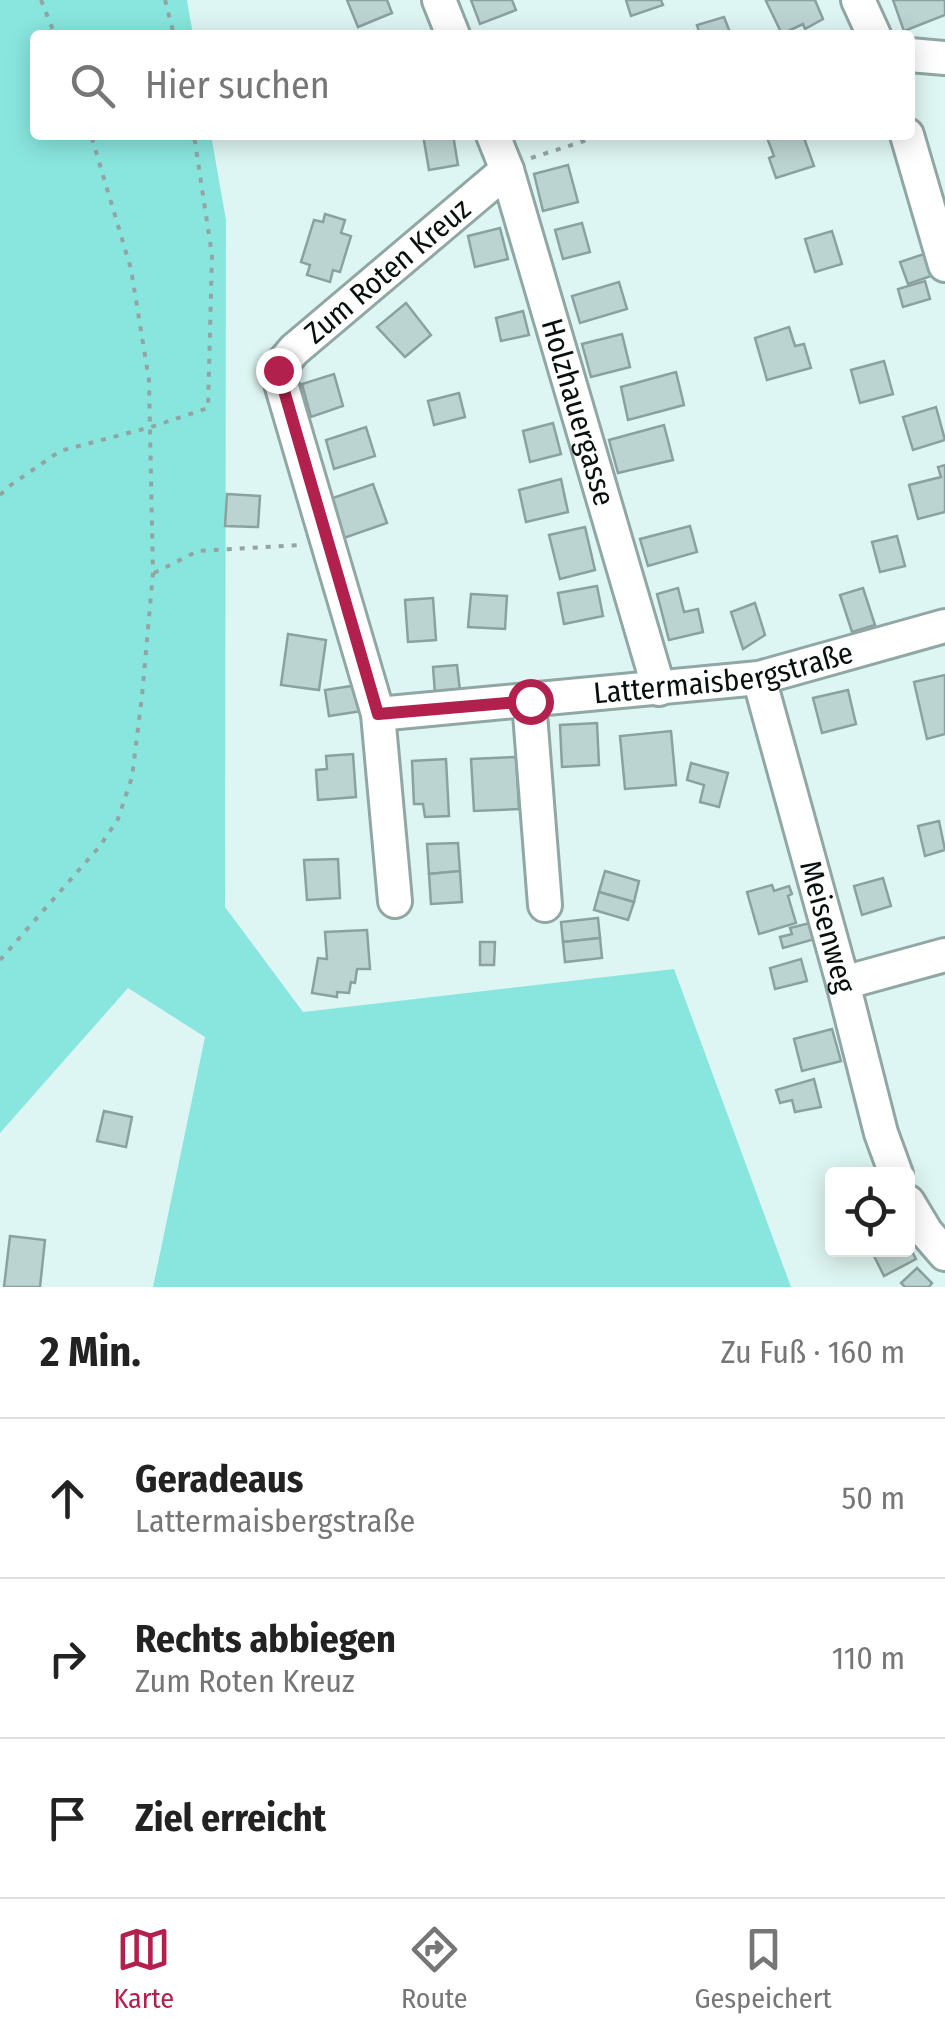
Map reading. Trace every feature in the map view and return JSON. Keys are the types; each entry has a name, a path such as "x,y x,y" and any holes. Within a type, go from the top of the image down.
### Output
{"street":[{"path":"439,0 451,30"},
{"path":"858,0 872,30"},
{"path":"915,56 945,58"},
{"name":"Holzhauergasse","path":"495,140 659,689"},
{"path":"908,140 945,265"},
{"name":"Zum Roten Kreuz","path":"395,901 378,714 278,370 294,350 507,170"},
{"name":"Lattermaisbergstraße","path":"378,714 759,678 945,626"},
{"name":"Meisenweg","path":"759,678 893,1167"},
{"path":"530,701 546,905"},
{"path":"843,983 945,955"},
{"path":"915,1214 945,1254"}],"path":[{"path":"41,0 53,30"},
{"path":"165,0 173,30"},
{"path":"0,960 100,846 118,819 132,777 142,696 153,573 149,380 130,269 91,140"},
{"path":"0,495 60,451 208,408 212,255 195,140"},
{"path":"507,170 522,160 587,140"},
{"path":"153,573 198,552 329,544"},
{"path":"0,948 6,953"}],"shaded area":[{"path":"0,0 187,0 192,30 30,30 30,140 212,140 226,220 225,907 303,1012 674,969 791,1287 153,1287 205,1037 128,988 0,1133"}],"building":[{"path":"347,0 387,0 392,13 358,27"},
{"path":"471,0 512,0 516,10 480,24"},
{"path":"626,0 661,0 663,5 631,16"},
{"path":"815,0 823,19 805,29 803,24 780,30 766,1"},
{"path":"893,0 945,0 945,15 904,30"},
{"path":"724,17 729,30 698,30 697,25"},
{"path":"424,140 454,140 458,165 429,170"},
{"path":"768,140 805,140 814,166 776,178 769,158 774,156"},
{"path":"568,165 578,202 543,211 534,174"},
{"path":"325,214 345,220 341,233 351,236 340,272 333,270 330,282 307,275 310,265 301,262 314,220 323,222"},
{"path":"582,223 590,252 563,259 555,230"},
{"path":"500,228 508,259 475,267 468,236"},
{"path":"832,231 842,264 815,272 805,239"},
{"path":"924,254 931,276 908,284 900,262"},
{"path":"925,281 930,299 903,307 898,289"},
{"path":"619,282 627,309 580,323 572,296"},
{"path":"406,303 431,335 405,357 377,327"},
{"path":"523,311 529,335 501,341 496,318"},
{"path":"789,327 795,346 804,344 811,368 767,380 755,338"},
{"path":"622,334 630,367 591,377 582,344"},
{"path":"884,361 893,394 860,403 851,370"},
{"path":"676,372 684,405 628,420 621,387"},
{"path":"334,374 343,406 311,417 302,384"},
{"path":"459,393 465,417 434,425 428,401"},
{"path":"936,407 945,440 913,450 903,417"},
{"path":"553,423 561,454 530,462 523,431"},
{"path":"664,425 673,460 618,473 609,440"},
{"path":"366,427 375,456 334,469 326,440"},
{"path":"945,465 945,512 918,519 909,485 941,477 938,467"},
{"path":"561,479 568,512 526,522 519,490"},
{"path":"373,484 387,523 344,538 330,499"},
{"path":"227,494 260,496 258,527 225,526"},
{"path":"690,526 697,552 648,566 640,539"},
{"path":"585,527 595,570 560,579 549,535"},
{"path":"897,536 905,566 880,572 872,542"},
{"path":"597,586 603,616 564,624 558,593"},
{"path":"678,588 684,612 698,609 703,632 669,640 657,594"},
{"path":"863,588 875,625 852,632 840,595"},
{"path":"471,594 507,596 505,629 468,627"},
{"path":"433,598 436,640 408,642 405,600"},
{"path":"755,603 765,635 743,649 731,612"},
{"path":"288,634 326,640 319,690 281,685"},
{"path":"457,665 460,691 435,694 433,667"},
{"path":"945,675 945,734 927,739 914,682"},
{"path":"358,685 362,711 329,716 325,690"},
{"path":"848,690 856,724 822,733 813,698"},
{"path":"597,723 599,765 562,767 560,725"},
{"path":"671,731 676,785 625,789 620,736"},
{"path":"353,754 356,797 318,800 316,770 327,769 326,756"},
{"path":"516,757 519,809 474,811 471,759"},
{"path":"446,759 449,816 425,817 423,804 414,804 412,761"},
{"path":"691,763 728,773 719,807 700,802 704,785 687,780"},
{"path":"939,821 945,850 925,856 918,826"},
{"path":"458,843 460,871 429,874 427,844"},
{"path":"338,859 340,898 307,900 304,860"},
{"path":"460,871 462,902 431,904 429,874"},
{"path":"605,871 639,881 634,902 599,892"},
{"path":"883,878 891,906 862,915 854,886"},
{"path":"772,885 774,891 789,886 796,923 759,934 747,892"},
{"path":"599,892 634,902 628,920 594,910"},
{"path":"598,918 600,938 563,942 561,922"},
{"path":"810,923 815,939 783,948 780,937 792,934 790,928"},
{"path":"367,930 370,969 357,969 349,993 337,992 337,997 312,993 318,958 327,959 325,932"},
{"path":"600,938 602,958 565,962 563,942"},
{"path":"480,942 495,942 494,965 480,965"},
{"path":"801,959 807,981 775,989 770,968"},
{"path":"832,1029 841,1061 802,1071 794,1039"},
{"path":"814,1079 821,1107 795,1112 792,1100 780,1103 776,1090"},
{"path":"104,1111 132,1117 126,1147 97,1141"},
{"path":"10,1236 45,1240 40,1287 4,1287"},
{"path":"874,1257 915,1257 916,1259 884,1276"},
{"path":"917,1268 932,1283 929,1287 905,1287 901,1283"}],"route":[{"path":"278,370 378,714 530,701"}]}
